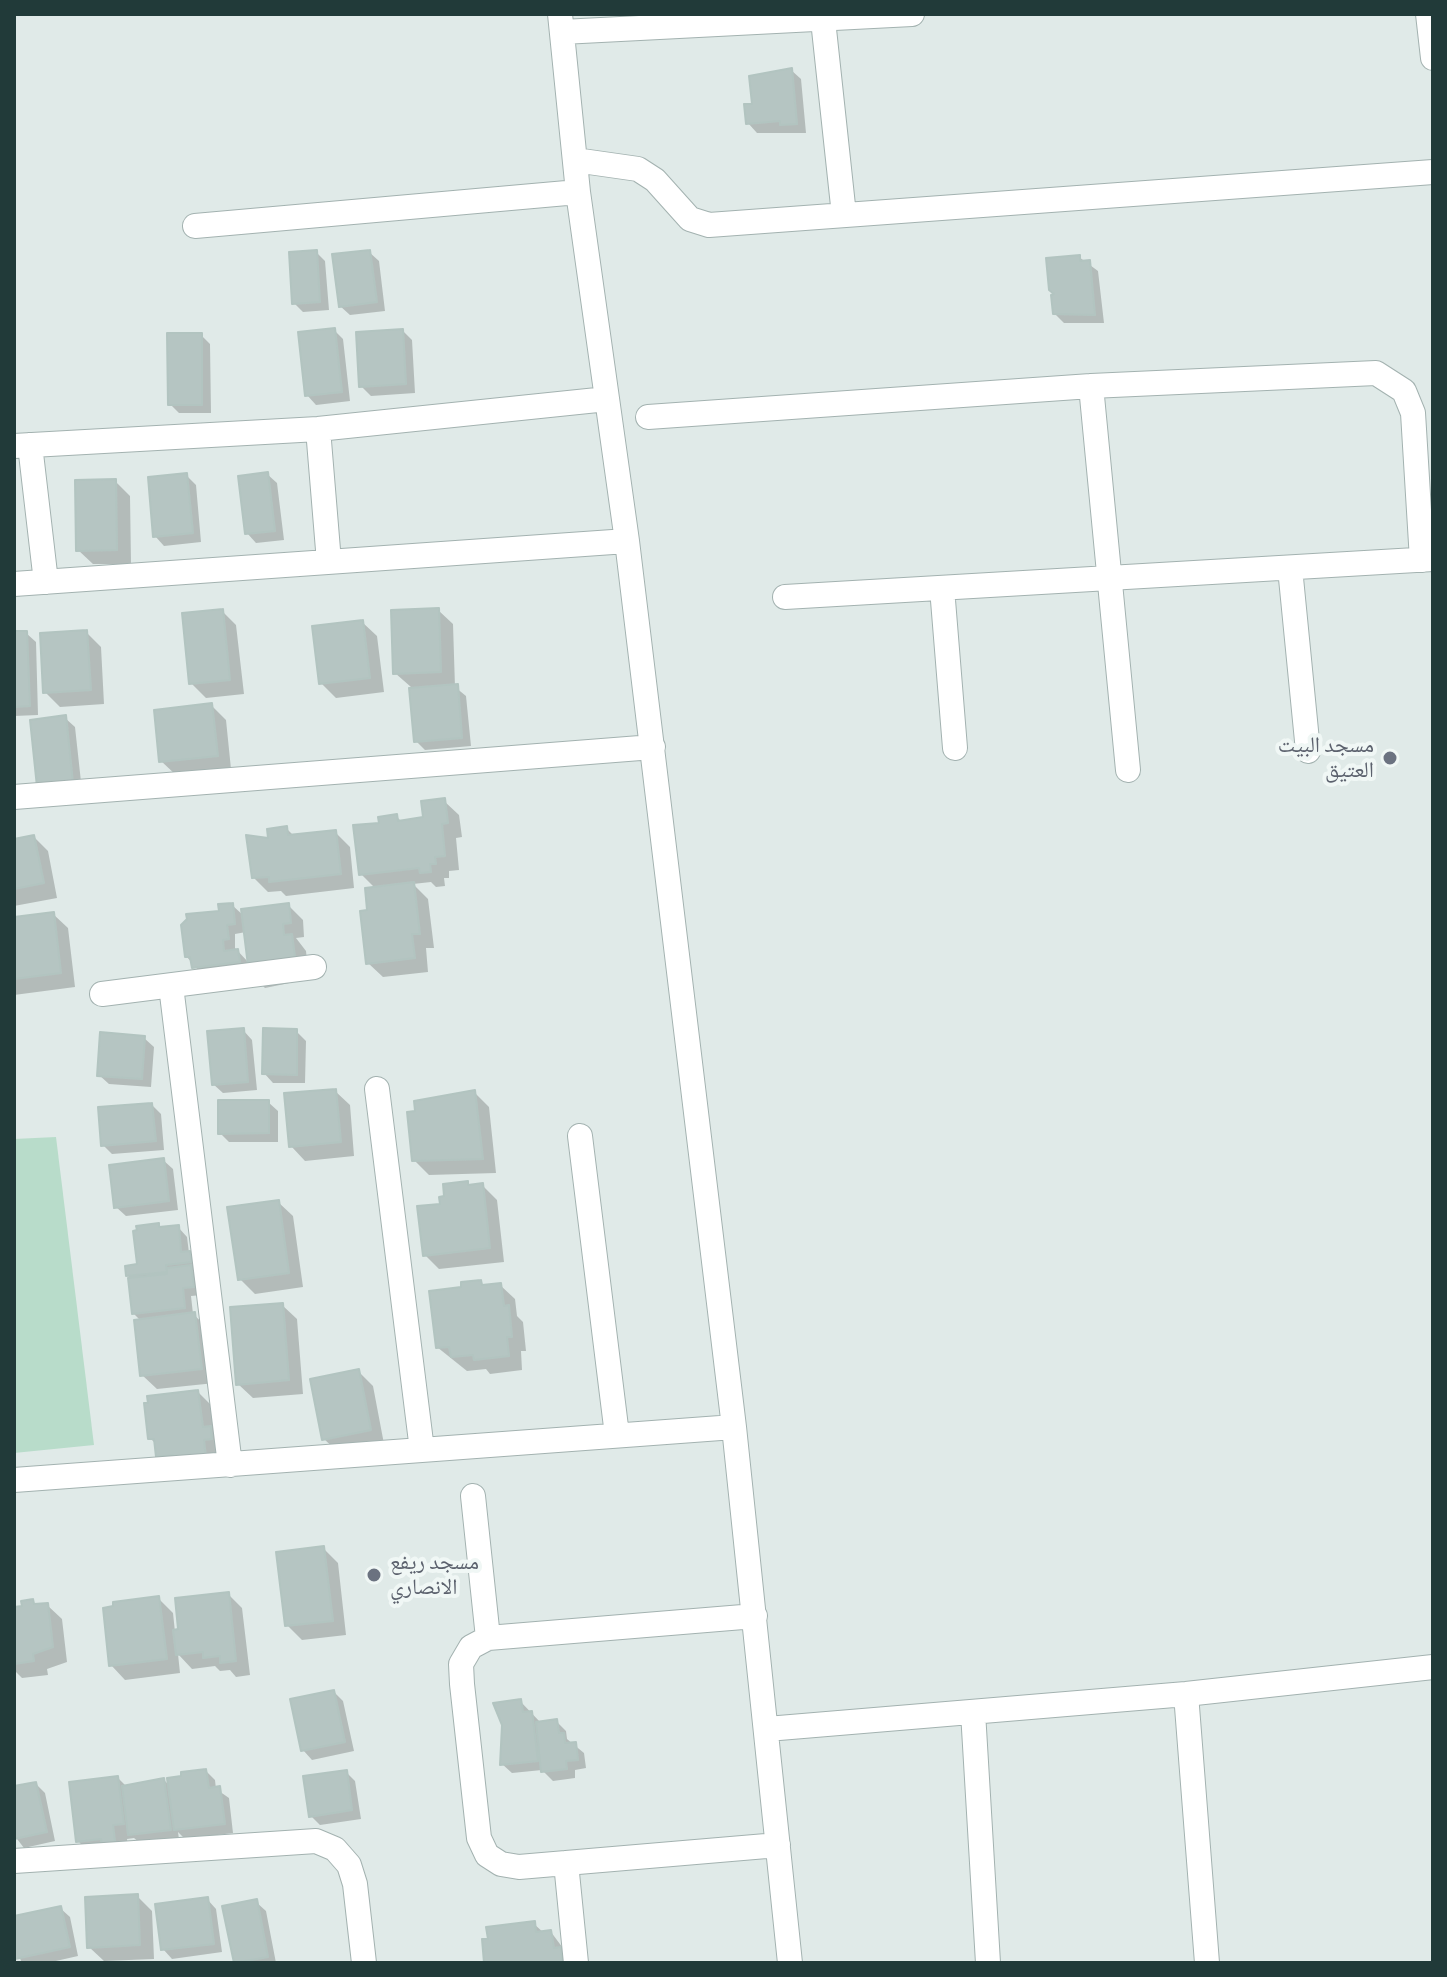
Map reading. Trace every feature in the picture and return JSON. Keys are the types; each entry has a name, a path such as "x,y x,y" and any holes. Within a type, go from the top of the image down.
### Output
{"street":[{"path":"790,1963 734,1427 627,541 578,192 561,23 823,20 912,14"},
{"path":"1428,14 1433,58"},
{"path":"823,20 844,215"},
{"path":"575,160 638,169 655,180 683,212 699,223 1433,172"},
{"path":"195,226 578,192"},
{"path":"648,417 1091,386 1365,372 1387,377 1404,391 1413,413 1428,559 785,597"},
{"path":"1091,386 1128,770"},
{"path":"46,582 22,445 318,429 607,399"},
{"path":"318,429 329,562"},
{"path":"14,584 627,541"},
{"path":"1290,568 1308,751"},
{"path":"942,588 955,748"},
{"path":"14,797 653,747"},
{"path":"102,994 314,967"},
{"path":"171,986 230,1465"},
{"path":"377,1089 422,1450"},
{"path":"580,1136 617,1435"},
{"path":"14,1480 734,1427"},
{"path":"473,1496 488,1638"},
{"path":"755,1616 488,1638 471,1647 461,1664 479,1838 487,1855 501,1864 566,1863 778,1845"},
{"path":"767,1729 1186,1694 1433,1667"},
{"path":"1186,1694 1207,1963"},
{"path":"973,1712 988,1963"},
{"path":"14,1861 316,1841 335,1849 349,1865 355,1884 364,1963"},
{"path":"566,1863 576,1963"}],"green space":[{"path":"56,1137 94,1445 14,1453 14,1139"}],"building":[{"path":"792,68 797,124 780,125 780,121 746,124 744,104 752,104 749,76"},
{"path":"317,250 320,302 292,304 289,252"},
{"path":"370,250 377,302 339,307 332,254"},
{"path":"1080,255 1080,261 1090,260 1095,315 1053,314 1051,295 1054,294 1049,290 1046,258"},
{"path":"335,328 342,392 305,396 298,332"},
{"path":"403,329 406,384 359,387 356,332"},
{"path":"167,333 202,333 202,405 168,405"},
{"path":"268,472 275,531 245,534 238,476"},
{"path":"187,473 193,533 153,537 148,477"},
{"path":"116,479 117,550 76,551 75,480"},
{"path":"439,608 441,672 393,674 391,610"},
{"path":"223,609 230,680 189,684 182,613"},
{"path":"363,620 370,678 319,684 312,626"},
{"path":"87,630 91,690 43,693 40,633"},
{"path":"14,631 27,631 30,706 14,707"},
{"path":"458,684 462,738 414,742 409,688"},
{"path":"212,703 218,756 159,762 154,710"},
{"path":"66,715 73,783 37,787 30,720"},
{"path":"445,798 448,823 442,824 445,856 435,857 436,864 430,864 431,872 420,873 419,868 359,875 353,825 379,823 378,817 397,814 398,821 423,817 421,801"},
{"path":"287,826 288,835 336,830 341,874 269,882 269,877 252,878 246,835 268,838 267,829"},
{"path":"34,835 44,883 14,889 14,839"},
{"path":"414,882 420,934 412,934 415,958 366,964 360,911 367,910 365,888"},
{"path":"233,903 235,924 227,925 229,939 223,940 224,951 238,949 240,962 192,968 190,957 185,957 181,925 187,919 186,914 219,911 218,904"},
{"path":"289,903 291,923 283,924 284,935 292,934 296,965 249,974 241,909"},
{"path":"54,912 61,973 14,979 14,917"},
{"path":"244,1028 248,1082 212,1085 207,1031"},
{"path":"263,1028 297,1029 297,1075 262,1074"},
{"path":"100,1032 145,1036 142,1079 97,1076"},
{"path":"336,1089 341,1142 289,1147 284,1093"},
{"path":"475,1090 483,1159 412,1161 407,1112 415,1111 414,1101"},
{"path":"218,1100 269,1100 269,1133 218,1134"},
{"path":"152,1103 156,1141 101,1146 98,1107"},
{"path":"164,1158 169,1201 114,1208 109,1165"},
{"path":"468,1181 468,1185 483,1183 490,1248 423,1256 417,1206 440,1204 439,1197 444,1196 443,1184"},
{"path":"279,1200 289,1273 238,1280 227,1207"},
{"path":"159,1223 159,1227 179,1225 181,1252 190,1251 192,1262 166,1265 167,1272 126,1276 125,1266 137,1264 133,1231 137,1230 136,1226"},
{"path":"191,1265 194,1287 183,1288 185,1308 132,1314 128,1278 167,1274 167,1268"},
{"path":"481,1280 482,1285 501,1283 504,1306 509,1305 512,1337 507,1337 509,1356 474,1360 473,1355 451,1357 449,1347 436,1348 429,1291 461,1287 461,1282"},
{"path":"283,1303 289,1380 236,1385 230,1307"},
{"path":"195,1312 202,1369 140,1376 134,1320"},
{"path":"359,1369 371,1430 322,1440 310,1379"},
{"path":"198,1390 203,1427 211,1426 212,1439 204,1440 206,1457 174,1460 173,1455 156,1457 154,1439 148,1439 144,1403 148,1403 147,1396"},
{"path":"324,1546 333,1621 285,1626 276,1552"},
{"path":"229,1592 236,1661 220,1663 220,1656 203,1658 203,1652 176,1655 173,1630 178,1629 175,1598"},
{"path":"159,1596 167,1659 109,1666 103,1608 113,1606 113,1602"},
{"path":"33,1599 34,1604 48,1603 53,1647 33,1654 34,1661 14,1664 14,1607 22,1606 21,1601"},
{"path":"334,1690 345,1742 301,1751 290,1699"},
{"path":"521,1699 523,1712 532,1711 538,1761 500,1765 502,1725 493,1703"},
{"path":"557,1719 559,1733 564,1733 565,1743 576,1742 578,1760 566,1761 567,1769 541,1772 536,1722"},
{"path":"206,1769 209,1788 220,1786 225,1824 174,1830 167,1778 181,1776 181,1772"},
{"path":"347,1770 352,1810 309,1817 303,1776"},
{"path":"118,1776 124,1824 113,1825 116,1849 102,1851 101,1839 76,1842 69,1782"},
{"path":"164,1778 171,1830 128,1835 122,1786"},
{"path":"36,1782 47,1832 14,1839 14,1786"},
{"path":"138,1894 140,1945 87,1948 85,1897"},
{"path":"208,1897 214,1944 161,1950 155,1904"},
{"path":"257,1899 268,1957 234,1963 222,1906"},
{"path":"61,1906 70,1947 15,1959 14,1916"},
{"path":"535,1921 536,1932 551,1930 554,1948 561,1947 563,1963 484,1963 482,1939 488,1939 486,1927"}],"place":[{"name":"مسجد البيت العتيق","path":"1390,758"},
{"name":"مسجد ريفع الانصاري","path":"374,1575"}]}
